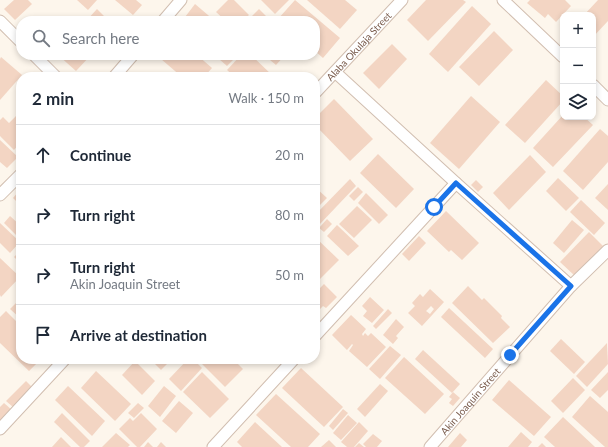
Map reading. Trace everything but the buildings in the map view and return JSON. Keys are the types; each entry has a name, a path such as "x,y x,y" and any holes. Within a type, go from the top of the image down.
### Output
{"street":[{"path":"167,16 181,0"},
{"name":"Alaba Okulaja Street","path":"320,88 402,0"},
{"path":"503,0 560,54"},
{"path":"0,21 16,37"},
{"path":"39,60 51,72"},
{"path":"118,72 129,60"},
{"path":"335,72 571,286"},
{"path":"596,88 608,100"},
{"path":"0,195 16,179"},
{"path":"320,331 456,183"},
{"name":"Akin Joaquin Street","path":"430,447 571,286 608,250"},
{"path":"0,429 60,364"},
{"path":"213,447 289,364"}],"route":[{"path":"434,207 456,183 571,286 510,355"}]}
